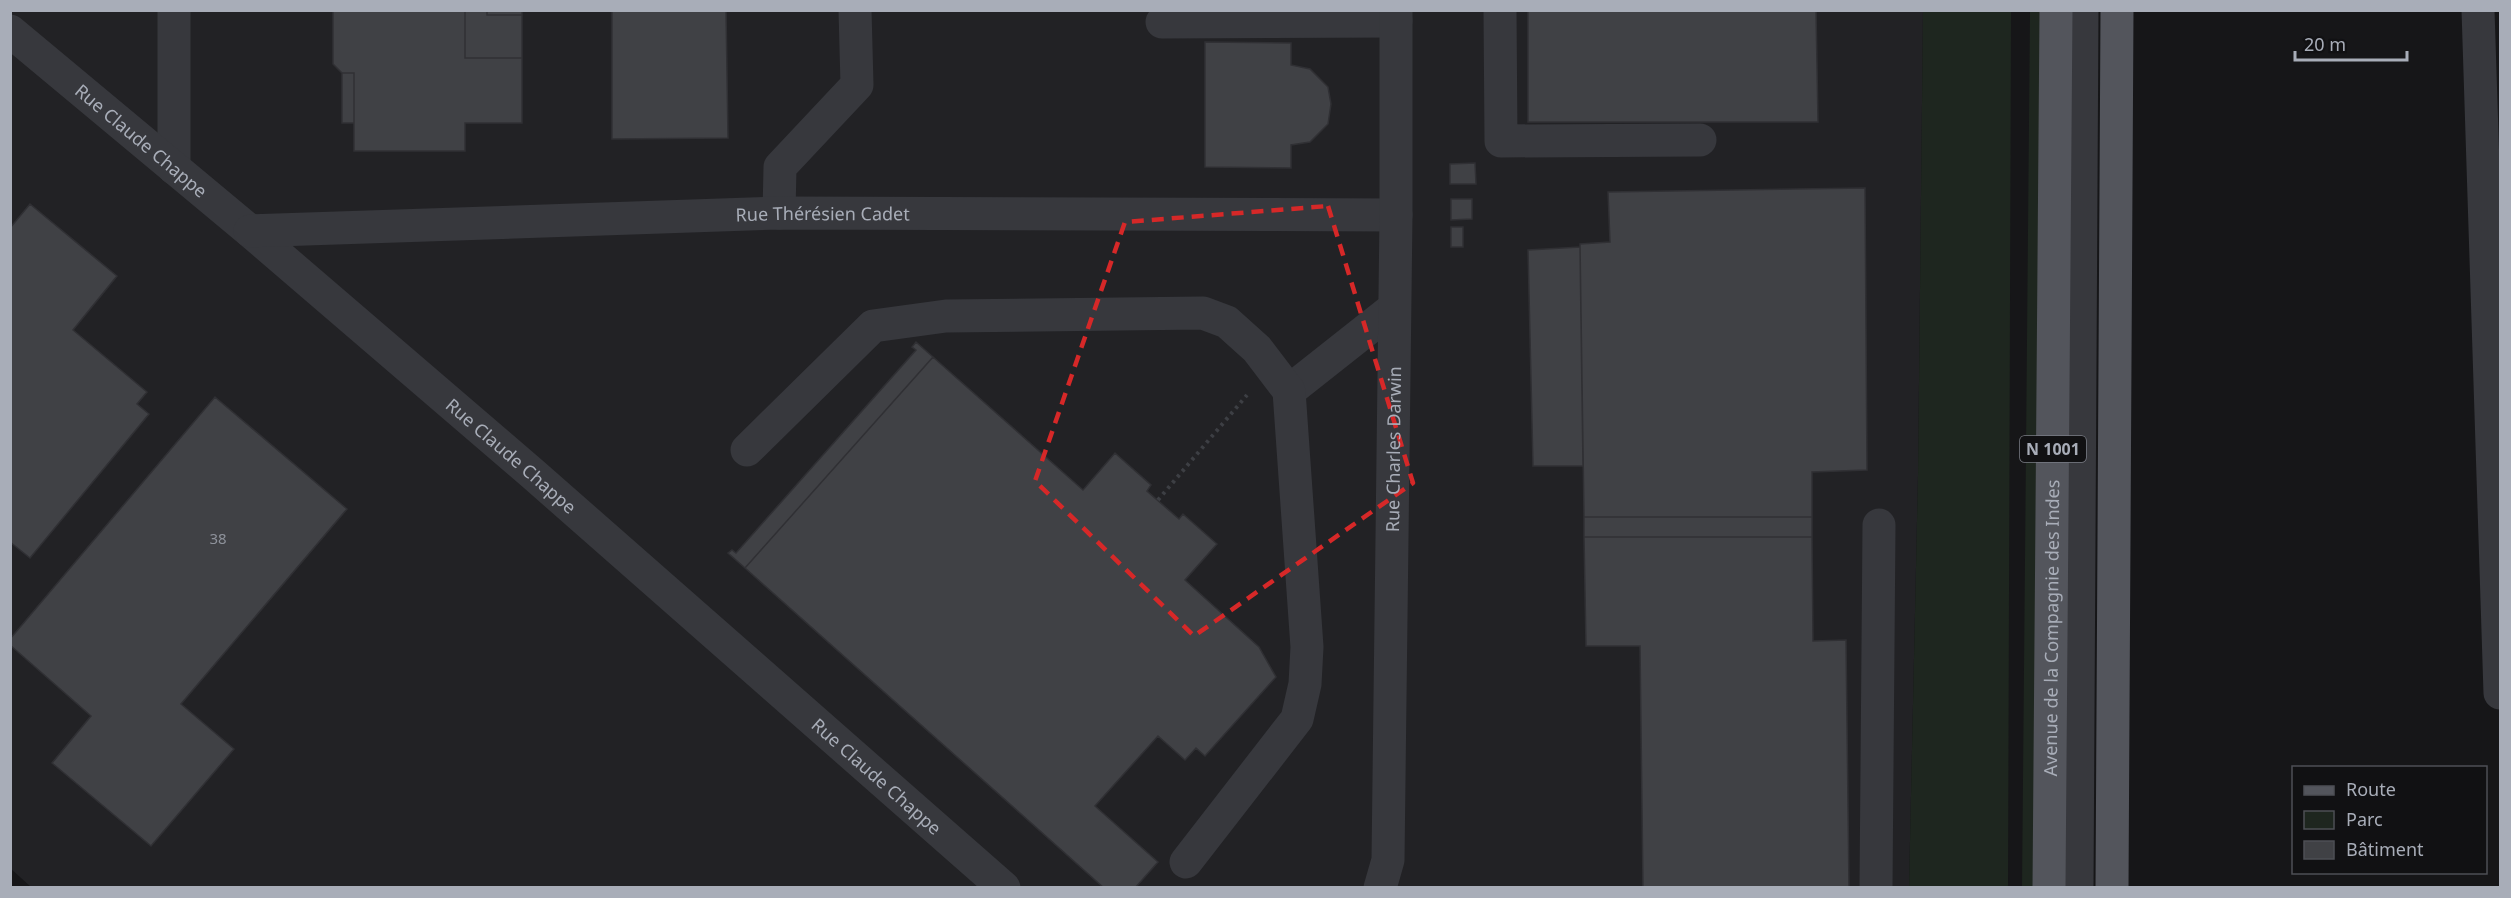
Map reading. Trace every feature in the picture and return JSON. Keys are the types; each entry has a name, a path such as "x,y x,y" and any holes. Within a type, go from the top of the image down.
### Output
{"main road":[{"name":"Avenue de la Compagnie des Indes","path":"2049,888 2056,10"},
{"path":"2112,888 2117,10"}],"street":[{"path":"174,10 174,168"},
{"path":"780,213 780,167 857,85 855,10"},
{"path":"1500,10 1501,141 1700,140"},
{"name":"Avenue de la Compagnie des Indes","path":"2077,888 2082,10"},
{"path":"1162,22 1396,16"},
{"name":"Rue Charles Darwin","path":"1380,888 1389,860 1396,16"},
{"path":"2480,19 2482,56 2491,74 2500,84"},
{"path":"2480,19 2484,219 2500,693"},
{"name":"Rue Claude Chappe","path":"10,31 250,231 525,467 1004,888"},
{"path":"2484,219 2500,186"},
{"name":"Rue Thérésien Cadet","path":"250,231 780,213 1396,215"},
{"path":"1280,379 1394,308"},
{"path":"747,450 873,326 946,316 1203,313 1227,322 1257,349 1280,379 1307,647 1302,696 1297,719 1186,862"},
{"path":"1876,888 1879,525"}],"path":[{"path":"1158,500 1280,379"}],"highlighted area":[{"path":"1328,206 1413,483 1194,636 1035,481 1125,222"}],"shaded area":[{"path":"10,11 1923,11 1918,476 1909,887 31,887 10,868"}],"green space":[{"path":"2043,10 2037,887 2022,888 2030,11"},
{"path":"1923,11 2011,11 2008,887 1909,887 1918,476"}],"building":[{"path":"333,10 465,10 465,58 522,58 522,123 465,123 465,151 354,151 354,73 342,73 333,64"},
{"path":"465,10 487,10 487,15 522,15 522,58 465,58"},
{"path":"487,10 522,10 522,15 487,15"},
{"path":"612,10 726,10 728,138 612,139"},
{"path":"1528,10 1816,10 1818,122 1528,122"},
{"path":"1205,42 1291,43 1291,65 1310,69 1328,87 1331,104 1328,124 1310,142 1291,145 1291,168 1205,167"},
{"path":"342,73 354,73 354,123 342,123"},
{"path":"1475,163 1476,184 1450,184 1450,164"},
{"path":"1865,188 1867,470 1812,472 1812,517 1584,517 1580,244 1610,242 1608,192"},
{"path":"1451,199 1472,199 1472,219 1451,220"},
{"path":"30,204 117,276 73,330 147,392 137,404 149,414 30,558 10,542 10,228"},
{"path":"1451,227 1463,227 1463,247 1451,247"},
{"path":"1580,247 1583,466 1533,466 1528,250"},
{"path":"916,342 933,357 745,568 728,553 732,550 736,553 916,350 912,347"},
{"path":"933,357 1083,490 1115,453 1151,485 1147,491 1179,519 1183,514 1217,544 1185,580 1259,647 1276,677 1205,756 1196,748 1185,760 1158,736 1095,806 1158,862 1135,888 1104,888 745,568"},
{"path":"215,397 347,509 181,704 234,749 151,846 52,763 91,716 10,645 10,639"},
{"path":"1584,517 1812,517 1812,537 1584,537"},
{"path":"1584,537 1812,537 1813,641 1846,640 1849,888 1643,888 1640,646 1586,646"}]}
